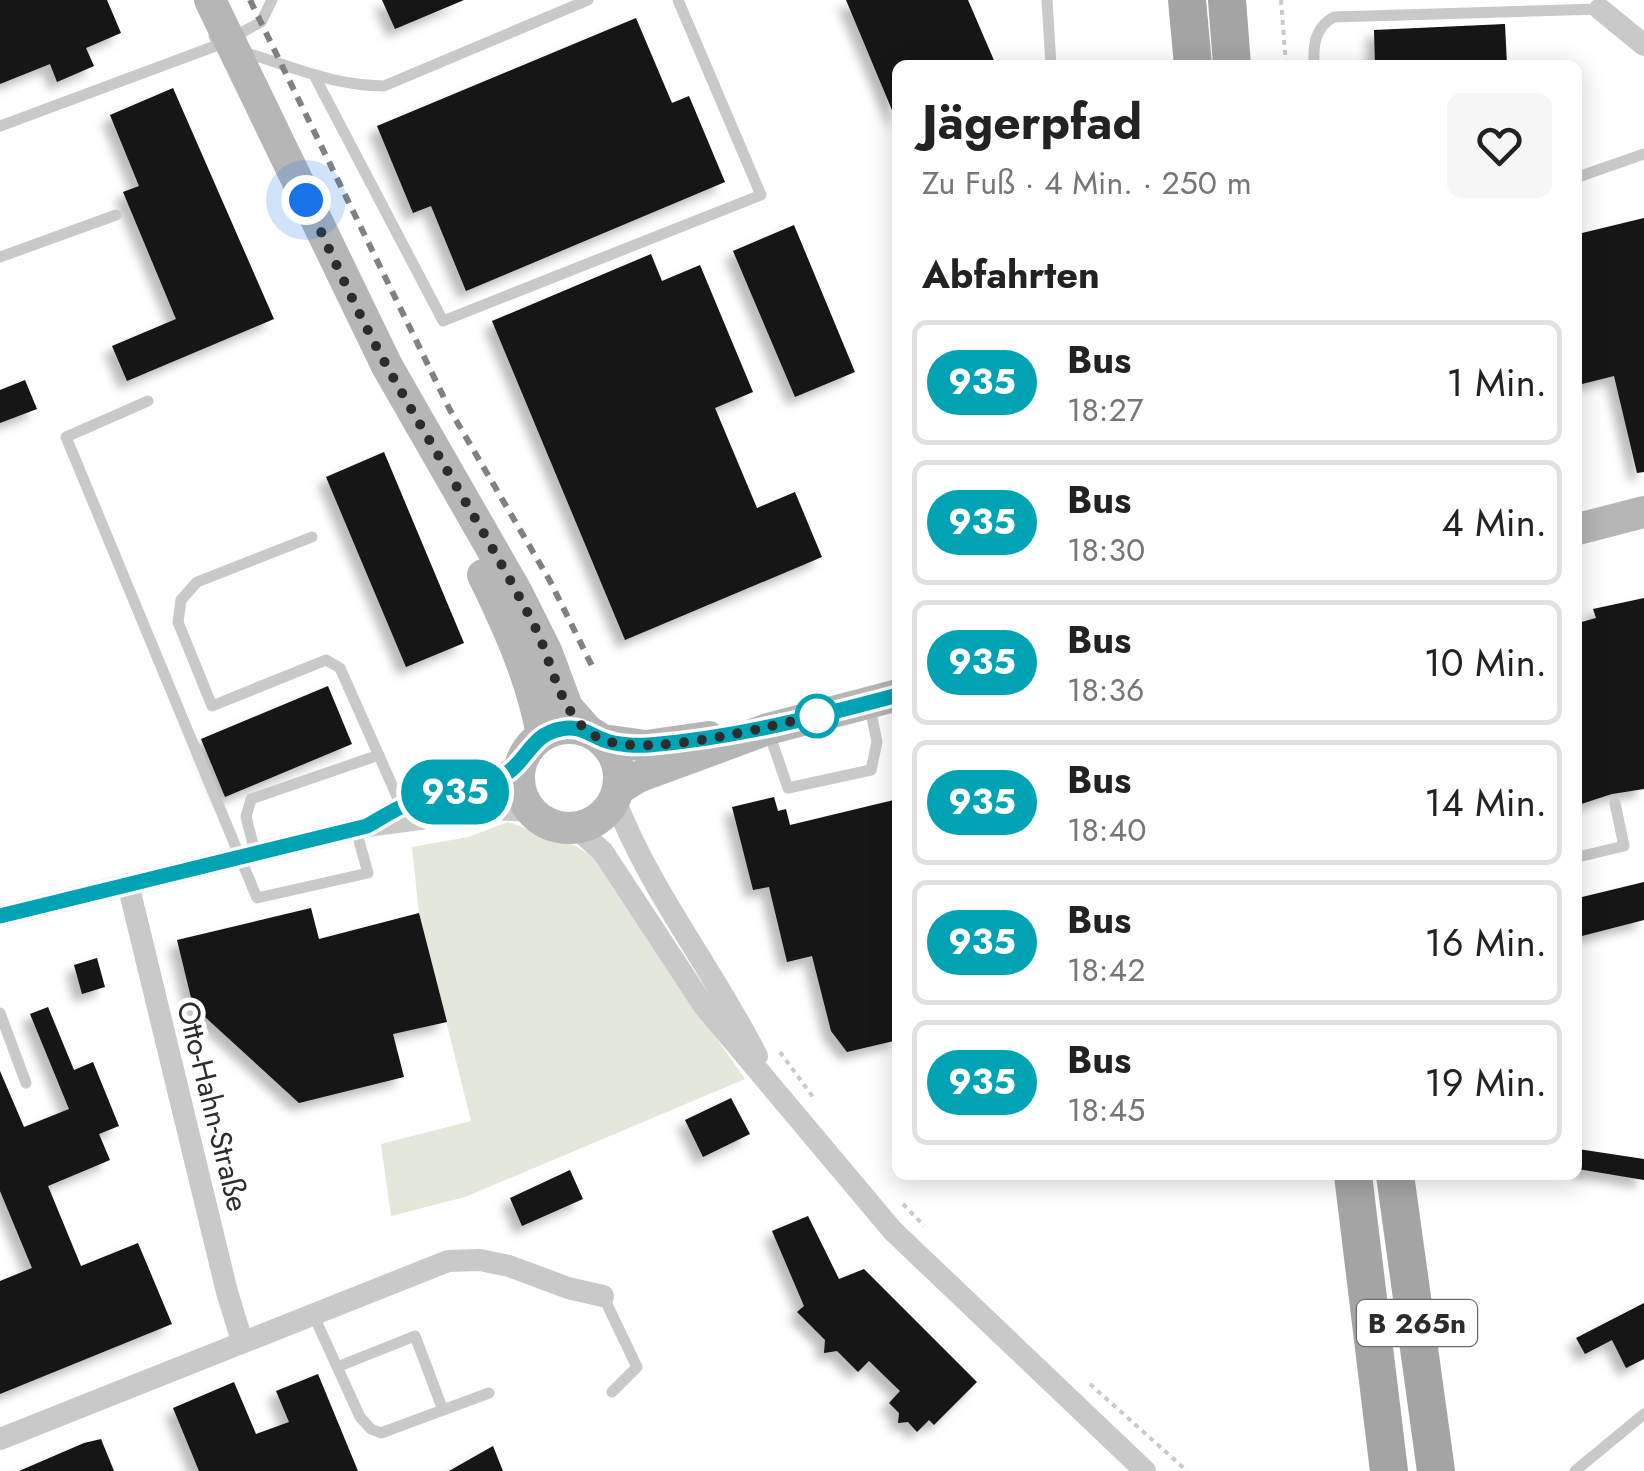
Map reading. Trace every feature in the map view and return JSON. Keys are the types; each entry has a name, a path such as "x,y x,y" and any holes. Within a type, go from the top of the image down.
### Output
{"main road":[{"path":"210,0 387,366 430,470 502,614 536,701 542,735"},
{"path":"1187,0 1193,60"},
{"path":"1226,0 1232,60"},
{"path":"387,366 516,591 548,653 567,707 614,754 620,771 617,795"},
{"path":"1582,527 1644,512"},
{"path":"768,729 646,746 574,728 542,735 521,762 522,796 544,822 559,828 592,824 606,814 617,795 638,777 768,729 883,699"},
{"name":"B 265n","path":"1353,1180 1389,1471"},
{"name":"B 265n","path":"1397,1180 1436,1471"}],"street":[{"path":"1600,4 1644,46"},
{"path":"0,916 361,828 486,784 521,762"},
{"path":"617,795 630,838 729,1000 775,1090"},
{"path":"404,814 494,808 531,811"},
{"path":"576,828 603,852 704,1006 893,1231 1145,1471"},
{"name":"Otto-Hahn-Straße","path":"128,884 242,1340"},
{"path":"0,1439 448,1261 480,1260 509,1266 602,1296"}],"lane":[{"path":"198,0 218,45"},
{"path":"0,126 218,45 261,22 272,0"},
{"path":"218,45 281,63 315,78 348,85 384,86 588,0"},
{"path":"315,78 444,321 761,195 678,0"},
{"path":"1047,0 1051,60"},
{"path":"1314,60 1313,44 1325,22 1334,17 1600,4"},
{"path":"1582,177 1644,154"},
{"path":"0,257 116,215"},
{"path":"148,402 66,437 248,853"},
{"path":"312,536 197,582 182,600 178,622 212,706 326,660 340,668 404,814"},
{"path":"768,729 788,788 870,770 883,699"},
{"path":"361,828 368,873 257,898 248,853 246,817 251,799 380,754"},
{"path":"1582,856 1624,846 1614,803"},
{"path":"0,1013 26,1084"},
{"path":"602,1296 637,1367 612,1392"},
{"path":"313,1313 360,1418 372,1429 381,1433 489,1393"},
{"path":"337,1366 415,1336 444,1410"},
{"path":"1576,1471 1644,1414"}],"path":[{"path":"1281,0 1286,60"},
{"path":"776,1047 819,1106"},
{"path":"893,1194 930,1232"},
{"path":"1086,1381 1187,1471"}],"shaded area":[{"path":"508,822 576,846 605,865 667,967 745,1079 465,1197 391,1216 381,1144 471,1121 419,913 412,847 468,837"}],"building":[{"path":"0,0 107,0 121,33 86,48 94,66 57,82 50,64 0,84"},
{"path":"382,0 464,0 395,29"},
{"path":"846,0 968,0 994,60 892,60 892,110"},
{"path":"636,18 672,103 689,96 725,182 466,291 431,206 413,213 377,126"},
{"path":"1505,24 1507,60 1375,60 1374,30"},
{"path":"173,88 274,319 127,381 112,346 176,319 123,192 139,186 110,115"},
{"path":"1644,218 1644,472 1637,473 1614,376 1582,384 1582,233"},
{"path":"794,225 855,372 795,397 733,251"},
{"path":"651,254 662,281 700,265 753,392 715,408 757,508 795,492 822,557 625,640 492,321"},
{"path":"25,380 37,409 0,423 0,390"},
{"path":"384,452 464,643 406,667 326,477"},
{"path":"1644,598 1644,789 1582,804 1582,622 1596,618 1593,609"},
{"path":"328,686 352,744 225,797 201,739"},
{"path":"774,797 778,811 786,809 790,825 892,800 892,1041 847,1052 831,1031 812,956 787,962 769,887 753,890 732,807"},
{"path":"1644,882 1644,920 1582,936 1582,897"},
{"path":"311,908 319,939 419,913 447,1022 393,1034 404,1077 299,1103 193,1006 177,940"},
{"path":"97,958 105,987 82,994 74,965"},
{"path":"48,1007 74,1070 93,1062 119,1126 99,1134 110,1160 48,1186 81,1266 138,1243 172,1324 0,1394 0,1281 32,1268 0,1191 0,1071 24,1127 69,1109 30,1014"},
{"path":"731,1098 750,1134 703,1157 685,1120"},
{"path":"1582,1150 1644,1159 1644,1180 1582,1170"},
{"path":"570,1170 583,1199 522,1226 510,1198"},
{"path":"808,1216 839,1279 864,1269 977,1382 934,1425 929,1420 917,1432 908,1422 898,1423 899,1413 889,1403 900,1391 869,1361 858,1372 837,1351 824,1353 825,1340 797,1312 804,1306 772,1231"},
{"path":"1644,1303 1644,1359 1626,1368 1612,1340 1585,1354 1576,1338"},
{"path":"318,1374 358,1471 199,1471 173,1408 234,1382 256,1434 289,1422 276,1391"},
{"path":"101,1439 114,1471 19,1471 84,1443"},
{"path":"493,1446 503,1471 449,1471"}],"railway":[{"path":"250,0 450,410 550,581 595,672"}],"bus line":[{"name":"935","path":"0,916 367,826 408,804 486,784 505,775 542,735 557,729 574,728 603,740 646,746 768,729 892,697"}],"route":[{"path":"306,200 387,366 548,653 567,707 590,732 603,740 646,746 768,729 817,716"}]}
